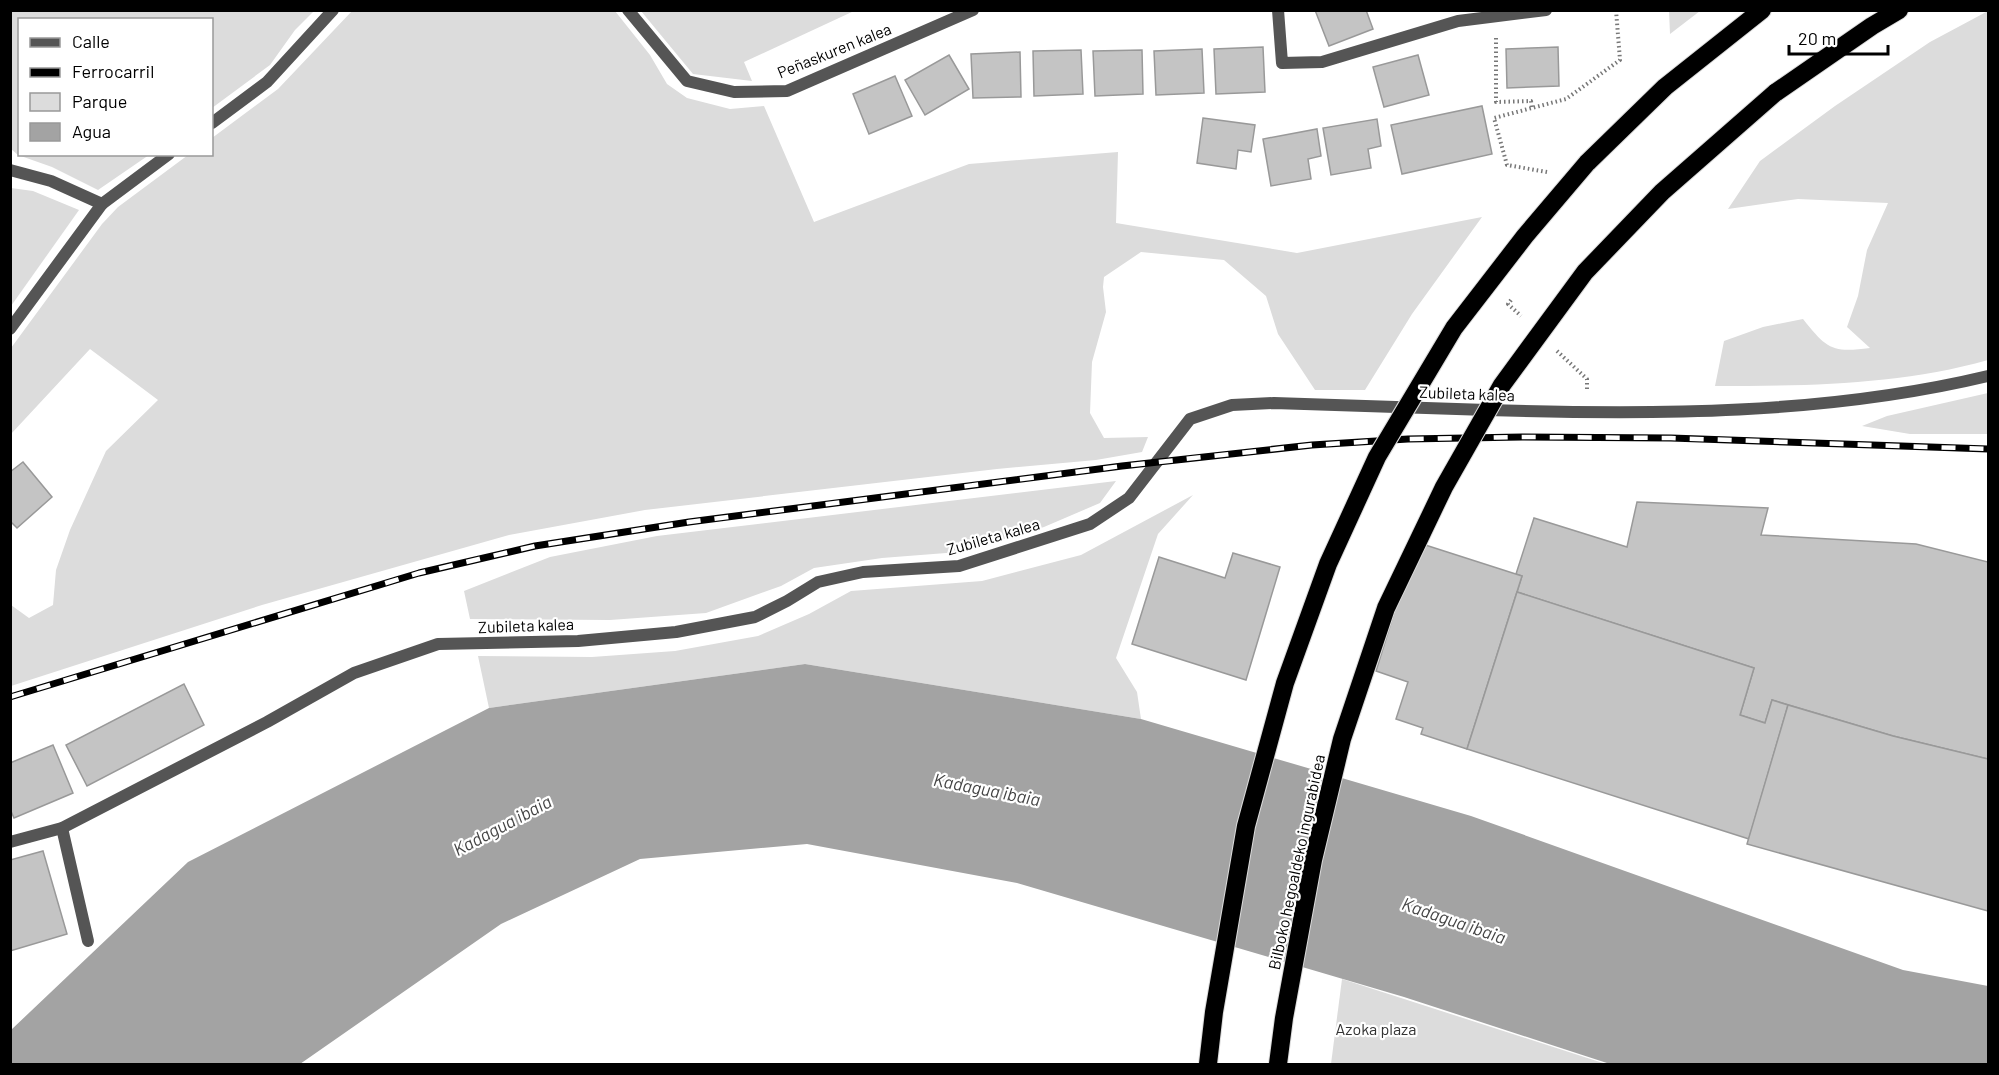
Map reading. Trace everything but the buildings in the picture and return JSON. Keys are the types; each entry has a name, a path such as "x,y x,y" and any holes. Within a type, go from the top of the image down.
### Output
{"highway":[{"path":"1208,1065 1214,1012 1246,826 1284,683 1328,564 1377,458 1454,328 1525,236 1587,163 1665,87 1761,10"},
{"name":"Bilboko hegoaldeko ingurabidea","path":"1278,1065 1312,860 1342,739 1386,608 1444,487 1502,385 1585,273 1662,192 1775,93 1899,10"}],"street":[{"path":"213,122 267,82 333,10"},
{"name":"Peñaskuren kalea","path":"628,10 687,81 734,92 787,91 973,10"},
{"path":"1278,10 1282,63 1322,62 1458,21 1546,10"},
{"path":"10,328 102,204 166,156"},
{"path":"10,170 51,181 102,204"},
{"name":"Zubileta kalea","path":"10,843 62,828 267,722 354,673 438,644 578,641 676,632 755,617 818,582 863,572 959,566 1090,524 1129,498 1190,419 1232,405 1274,403 1588,413 1683,412 1866,399 1989,376"},
{"path":"62,828 88,941"}],"path":[{"path":"1496,17 1496,102 1531,101 1532,108"}],"green space":[{"path":"11,10 314,11 295,30 270,65 213,107 213,18 18,18 18,155 11,149"},
{"path":"1669,10 1700,10 1700,11 1670,34"},
{"path":"352,11 615,11 650,55 667,84 687,98 730,109 764,106 814,222 969,164 1118,152 1116,223 1297,253 1482,217 1412,314 1365,390 1315,390 1278,334 1266,296 1224,260 1141,252 1104,277 1106,312 1092,362 1090,413 1104,438 1148,437 1142,452 1096,460 997,469 645,510 509,535 262,605 11,686 11,605 29,618 53,605 56,570 70,530 106,451 158,400 90,349 11,434 11,348 102,224 118,207 187,156 213,156 213,137 278,89"},
{"path":"641,11 854,11 744,62 752,81 693,74"},
{"path":"1988,11 1988,360 1921,375 1887,379 1818,384 1715,386 1724,341 1763,327 1803,319 1818,337 1831,347 1847,350 1870,348 1847,327 1858,296 1867,250 1888,203 1798,199 1728,209 1760,161 1835,106 1930,42"},
{"path":"21,156 148,156 98,190 52,167"},
{"path":"11,188 33,191 79,210 11,306"},
{"path":"1988,393 1988,434 1910,434 1862,426 1887,416"},
{"path":"1116,481 1100,503 1044,527 959,552 882,558 814,568 781,586 706,613 610,620 470,619 464,591 550,557 657,536"},
{"path":"1193,495 1158,534 1116,658 1137,692 1141,719 805,664 489,708 478,656 592,657 675,651 758,636 809,614 851,591 982,581 1081,555"},
{"name":"Azoka plaza","path":"1342,979 1606,1064 1331,1064"}],"water":[{"name":"Kadagua ibaia","path":"805,664 1141,719 1471,816 1903,970 1988,986 1988,1064 1610,1064 1404,997 1017,883 807,844 640,859 501,924 300,1064 11,1064 11,1030 188,862 489,708"}],"railway":[{"path":"10,697 419,573 535,546 689,522 1122,466 1312,445 1408,439 1671,438 1988,449"}]}
